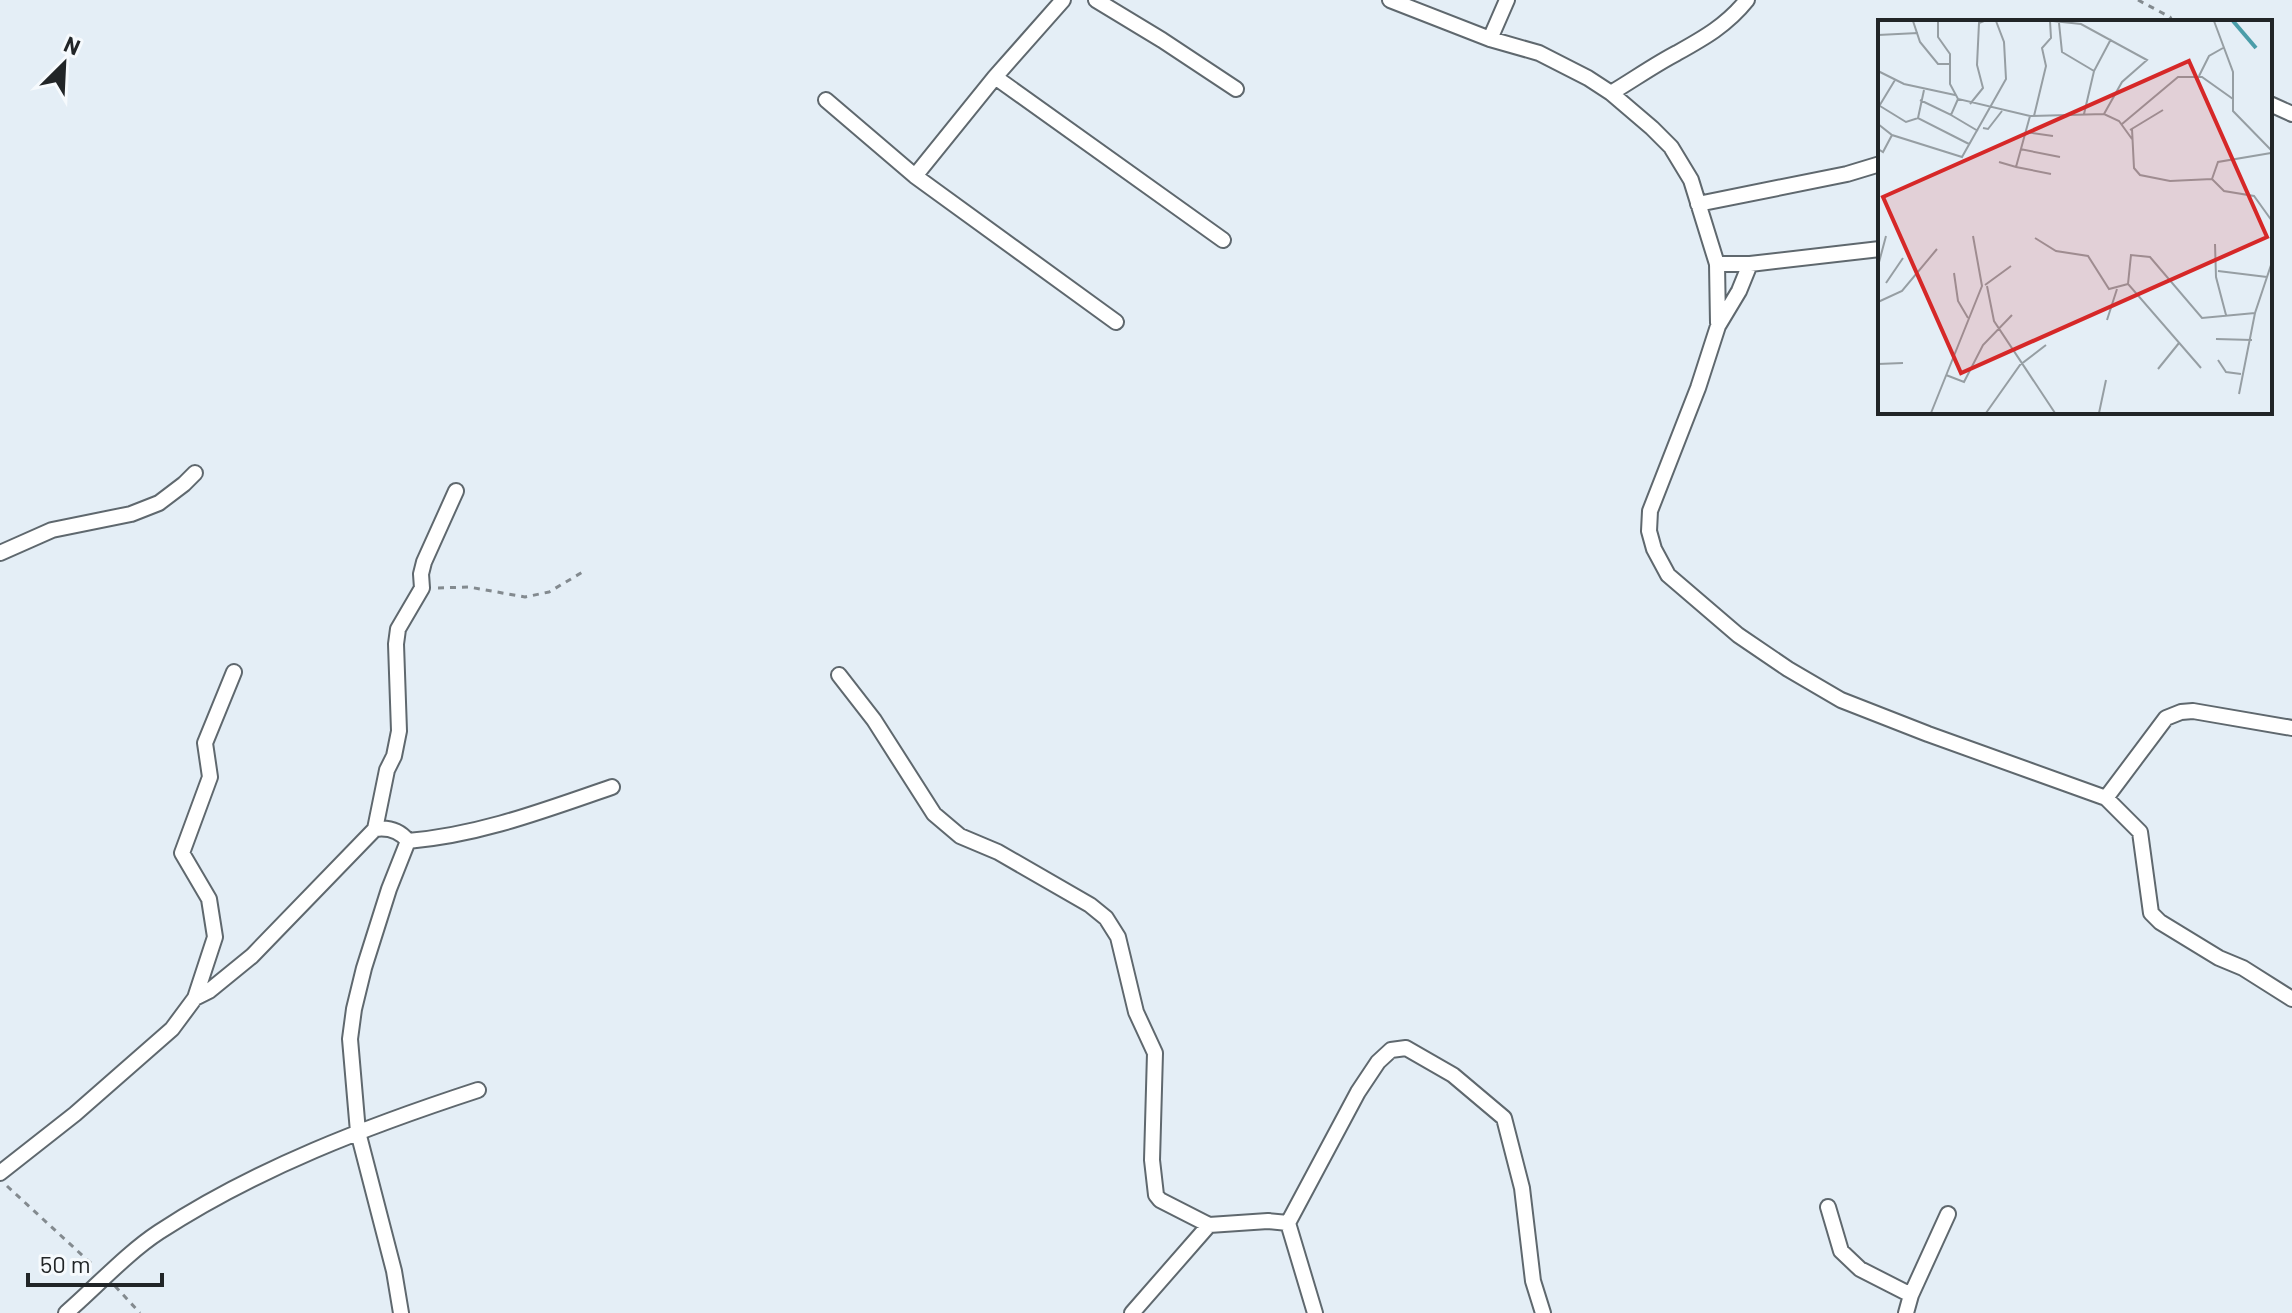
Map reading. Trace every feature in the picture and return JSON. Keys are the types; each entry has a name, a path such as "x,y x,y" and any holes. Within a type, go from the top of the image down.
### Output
{"street":[{"path":"915,176 995,77 1063,0"},
{"path":"1096,0 1236,89"},
{"path":"1390,0 1490,39 1539,53 1588,78 1611,93 1671,147 1691,180 1717,264 1718,326"},
{"path":"1490,39 1507,0"},
{"path":"1611,93 1700,42 1725,24 1747,0"},
{"path":"995,77 1223,240"},
{"path":"826,100 915,176 1116,322"},
{"path":"2272,105 2292,114"},
{"path":"1698,204 1847,174 1878,165"},
{"path":"1717,264 1750,264 1878,249"},
{"path":"1750,264 1718,326 1698,388 1650,511 1652,540 1668,575 1738,635 1841,700 2106,798 2140,832 2151,913 2160,922 2219,958 2243,968 2292,999"},
{"path":"0,553 52,530 131,514 159,503 195,473"},
{"path":"0,1173 75,1114 162,1037 195,998 209,991 252,956 375,829 399,731 398,629 422,588 424,562 456,491"},
{"path":"195,998 215,937 209,899 182,853 210,777 205,743 234,672"},
{"path":"839,675 874,720 934,814 960,836 1032,871 1106,918 1123,949 1127,981 1136,1012 1155,1053 1152,1132 1156,1195 1165,1204 1209,1225 1268,1221 1288,1223"},
{"path":"2106,798 2166,718 2181,712 2193,711 2292,728"},
{"path":"408,841 448,838 512,821 612,787"},
{"path":"375,829 391,829 402,833 408,841"},
{"path":"401,1313 394,1271 358,1132 350,1039 354,1009 389,889 408,841"},
{"path":"206,962 228,973"},
{"path":"1315,1313 1288,1223 1358,1092 1378,1062 1391,1050 1406,1048 1453,1075 1504,1118 1522,1188 1533,1281 1543,1313"},
{"path":"66,1313 156,1234 212,1200 358,1132 412,1110 478,1090"},
{"path":"1828,1207 1841,1251 1860,1269 1911,1295"},
{"path":"1906,1313 1911,1295 1948,1214"},
{"path":"1132,1313 1209,1225"}],"path":[{"path":"2138,0 2172,20"},
{"path":"422,588 469,587 525,597 549,592 586,570"},
{"path":"0,1180 107,1277 140,1313"}]}
